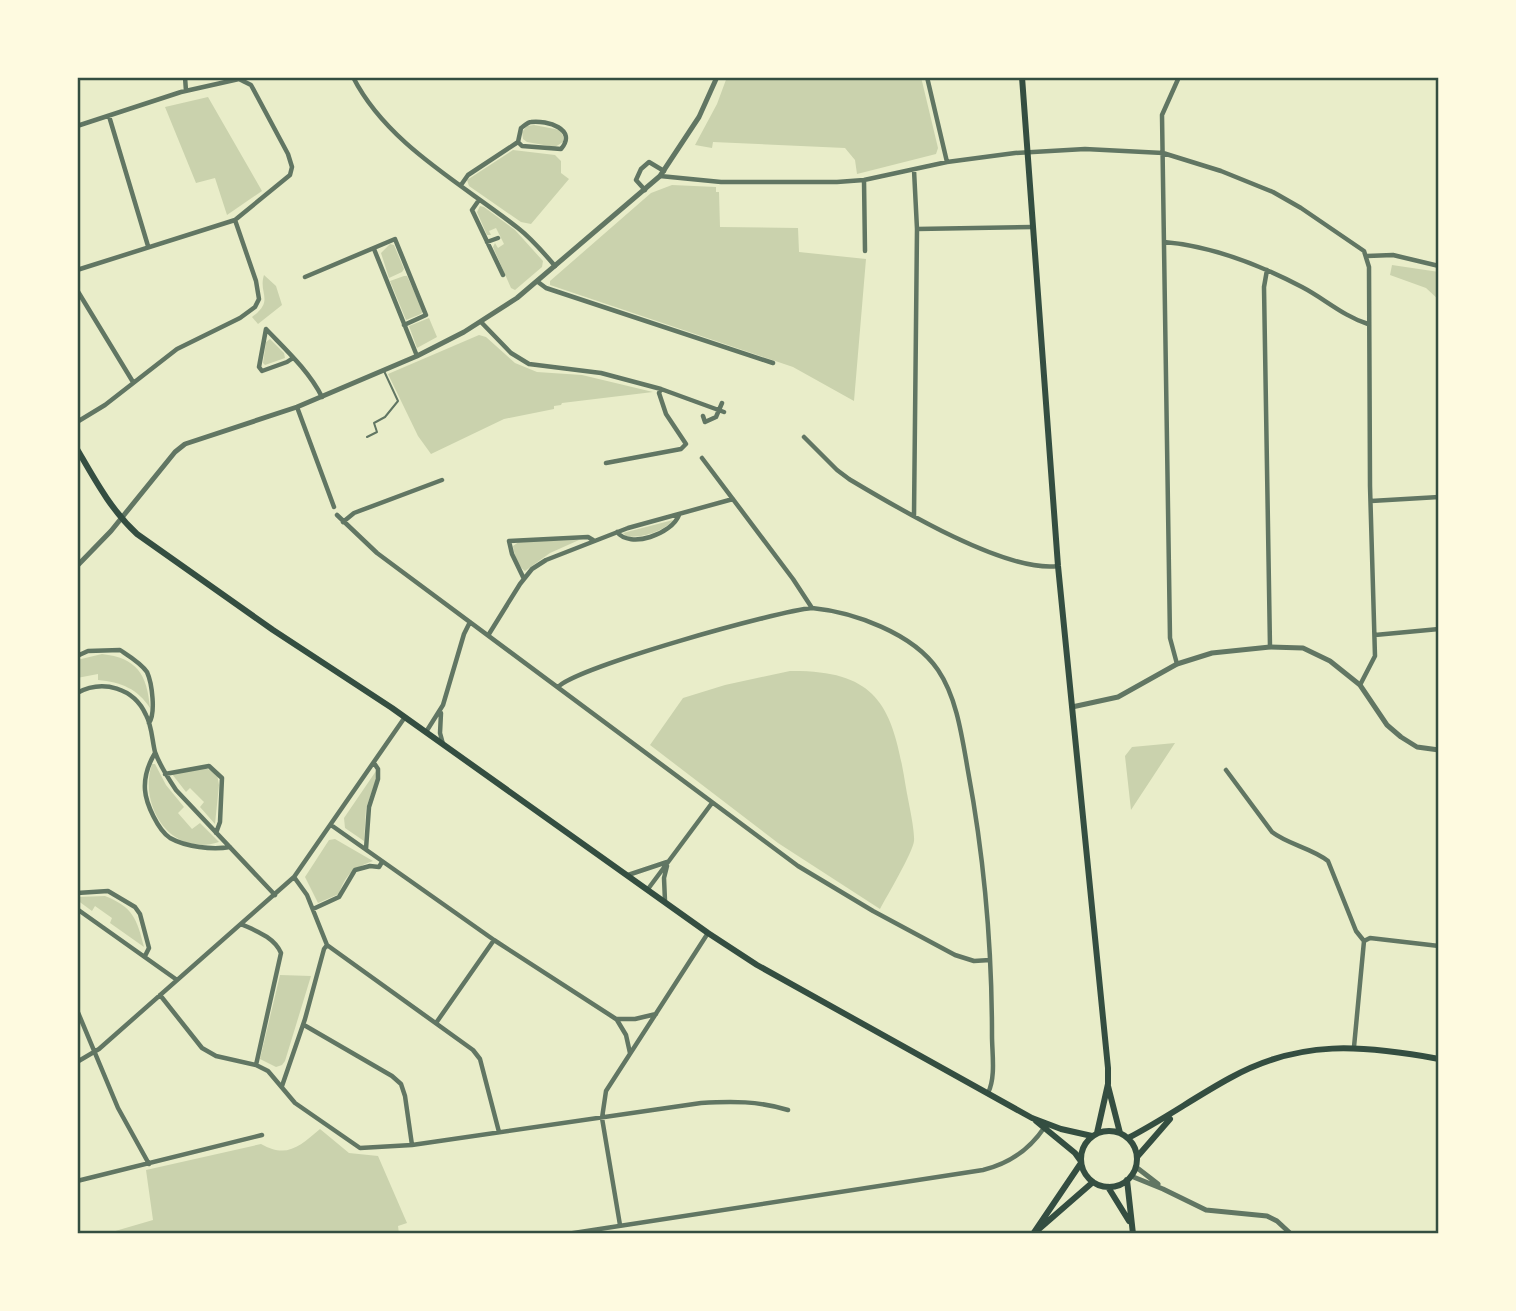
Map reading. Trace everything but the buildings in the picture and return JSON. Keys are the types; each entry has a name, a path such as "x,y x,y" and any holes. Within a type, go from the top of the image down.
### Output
{"main road":[{"path":"1022,77 1058,566 1108,1084 1120,1133"},
{"path":"77,449 121,519 170,559 405,717 708,933 762,968 1032,1118 1060,1129 1095,1134"},
{"path":"1128,1138 1231,1077 1298,1051 1354,1047 1439,1059"},
{"path":"1095,1134 1108,1084"},
{"path":"1137,1157 1176,1112"},
{"path":"1032,1118 1075,1153 1084,1172 1093,1182 1108,1187 1130,1222"},
{"path":"1033,1234 1081,1162 1083,1147 1095,1134 1105,1130 1128,1138 1133,1143 1137,1157 1136,1167 1129,1178 1130,1222 1133,1234"},
{"path":"1108,1187 1129,1178"},
{"path":"1033,1234 1093,1182"}],"street":[{"path":"185,77 186,91"},
{"path":"353,77 364,99 396,132 461,186 526,234 556,266"},
{"path":"77,566 121,519 175,452 186,444 297,407 417,356 481,322 538,282 662,174 699,117 717,77"},
{"path":"927,77 947,162"},
{"path":"1177,664 1170,638 1162,115 1179,77"},
{"path":"77,126 186,91 239,79 251,85 288,154 292,167 290,175 235,220 77,270"},
{"path":"109,116 148,246"},
{"path":"461,186 468,175 518,142 521,128 531,122 558,126 565,133 566,139 561,149 522,146 518,142"},
{"path":"645,191 636,180 641,169 649,162 662,174 767,183 864,180 947,162 1028,152 1085,149 1163,153 1222,171 1273,192 1364,251 1369,267 1371,501 1376,635 1375,656 1360,685"},
{"path":"914,170 917,229 914,516"},
{"path":"864,180 865,251"},
{"path":"480,200 472,210 503,275"},
{"path":"77,422 105,405 177,349 240,318 255,307 259,299 256,281 235,220"},
{"path":"917,229 1034,227"},
{"path":"487,242 499,238"},
{"path":"304,277 395,239 426,315 404,325"},
{"path":"1164,242 1223,254 1267,270 1304,288 1351,318 1368,324"},
{"path":"374,249 417,356"},
{"path":"1367,256 1393,255 1439,266"},
{"path":"1267,270 1264,287 1270,647"},
{"path":"538,282 546,288 773,363"},
{"path":"77,290 133,382"},
{"path":"481,322 511,354 529,364 586,370 661,389 722,411"},
{"path":"293,358 262,371 259,367 267,329 293,358 322,397"},
{"path":"606,463 681,449 686,444 666,414 659,393 661,389"},
{"path":"703,416 705,422 716,417 722,411 722,403"},
{"path":"297,407 334,507"},
{"path":"804,437 849,479 960,540 1040,567 1058,566"},
{"path":"702,457 793,579 811,608"},
{"path":"343,522 354,513 442,480"},
{"path":"1371,501 1439,497"},
{"path":"489,635 524,579 532,569 546,560 617,532 733,499"},
{"path":"617,532 630,541 658,533 671,527 680,514"},
{"path":"337,515 377,553 798,866 873,911 955,955 974,961 990,960"},
{"path":"524,579 509,541 588,537 594,540"},
{"path":"558,687 575,676 662,647 765,617 811,608 861,618 887,630 936,667 953,702 972,794 990,960 992,1077 988,1093"},
{"path":"443,744 440,723 443,705 470,622"},
{"path":"1376,635 1439,629"},
{"path":"1072,707 1118,697 1177,664 1212,653 1295,647 1316,652 1360,685 1387,725 1401,737 1417,747 1439,750"},
{"path":"77,656 88,651 120,650 144,668 148,675 154,713 149,724"},
{"path":"77,692 109,686 124,690 136,700 146,715 165,774 176,790 275,895"},
{"path":"426,732 443,705"},
{"path":"77,1062 95,1052 294,877 405,717"},
{"path":"156,752 147,773 144,791 165,834 186,844 231,847"},
{"path":"366,849 369,807 378,779 378,768 374,763"},
{"path":"165,774 209,766 222,778 216,833"},
{"path":"1226,770 1272,832 1328,861 1356,931 1364,941 1354,1047"},
{"path":"648,889 712,803"},
{"path":"331,825 494,940 616,1019 625,1035 630,1053"},
{"path":"313,909 339,897 355,870 370,866 379,867 382,862"},
{"path":"628,875 668,862"},
{"path":"666,901 664,878 668,862"},
{"path":"294,877 307,895 327,945 473,1050 480,1059 499,1132"},
{"path":"77,893 108,891 135,907 140,914 149,948 145,956"},
{"path":"77,909 177,980"},
{"path":"241,924 267,937 281,953 256,1065"},
{"path":"620,1226 602,1104 606,1091 708,933"},
{"path":"1364,941 1370,938 1439,946"},
{"path":"436,1023 494,940"},
{"path":"282,1086 304,1025 327,945"},
{"path":"160,995 202,1048 216,1056 256,1065 268,1071 295,1103 360,1148 412,1145 701,1103 735,1101 769,1104 788,1110"},
{"path":"77,1010 118,1108 149,1164"},
{"path":"616,1019 635,1020 656,1014"},
{"path":"304,1025 392,1076 401,1084 412,1145"},
{"path":"567,1234 594,1232 983,1170 1002,1164 1022,1152 1044,1128"},
{"path":"77,1181 262,1135"},
{"path":"1136,1167 1163,1189"},
{"path":"1129,1178 1163,1189 1206,1210 1266,1216 1277,1221 1291,1234"}],"lane":[{"path":"367,437 377,432 374,423 385,417 398,401 383,370"}],"green space":[{"path":"727,77 921,77 938,148 936,154 857,174 855,160 845,148 713,142 712,148 695,145 717,104"},
{"path":"208,97 262,191 227,215 215,178 196,183 165,107"},
{"path":"527,126 560,130 563,142 555,147 527,142 523,139 522,132"},
{"path":"513,150 555,155 561,161 561,173 569,179 531,224 521,222 469,186 467,180"},
{"path":"672,185 716,187 716,192 719,192 720,227 798,228 799,252 866,259 854,401 793,367 550,285 550,281 651,193"},
{"path":"480,206 515,230 543,261 542,267 515,290 511,288 493,247 495,243 498,248 504,244 496,228 489,231 491,235 487,235 477,212"},
{"path":"390,244 394,245 404,269 389,278 381,253"},
{"path":"1392,265 1439,272 1439,300 1426,288 1390,275"},
{"path":"264,275 276,286 282,305 258,324 252,317 263,306"},
{"path":"407,276 423,311 406,320 390,281"},
{"path":"429,318 437,337 417,348 409,326"},
{"path":"479,335 486,337 515,363 537,372 582,375 653,392 562,403 554,406 554,409 504,419 431,454 418,436 388,374"},
{"path":"270,339 284,353 285,358 265,365 266,342"},
{"path":"673,520 664,528 645,535 632,537 623,533"},
{"path":"579,540 550,553 525,571 518,563 513,546 520,541"},
{"path":"102,654 124,659 138,670 146,686 150,708 134,691 98,680 98,674 77,678 77,660"},
{"path":"790,671 820,672 863,686 877,699 895,736 914,841 905,864 880,909 778,843 650,745 683,698 725,685"},
{"path":"1175,743 1131,810 1125,756 1132,747"},
{"path":"152,764 155,764 166,785 184,807 178,813 192,829 200,823 219,842 202,845 186,842 162,825 150,796"},
{"path":"206,768 217,774 219,785 215,824 200,807 204,802 190,788 186,792 172,774"},
{"path":"376,771 377,777 366,808 364,841 345,828 344,818"},
{"path":"335,839 373,861 352,872 339,894 318,903 305,877 329,840"},
{"path":"105,896 122,905 132,915 144,947 110,923 112,918 95,906 92,911 77,900 77,897"},
{"path":"280,975 311,976 285,1061 276,1067 260,1059"},
{"path":"320,1129 349,1153 378,1156 407,1223 398,1226 399,1234 105,1234 153,1220 146,1170 261,1144 286,1150 299,1145"}]}
